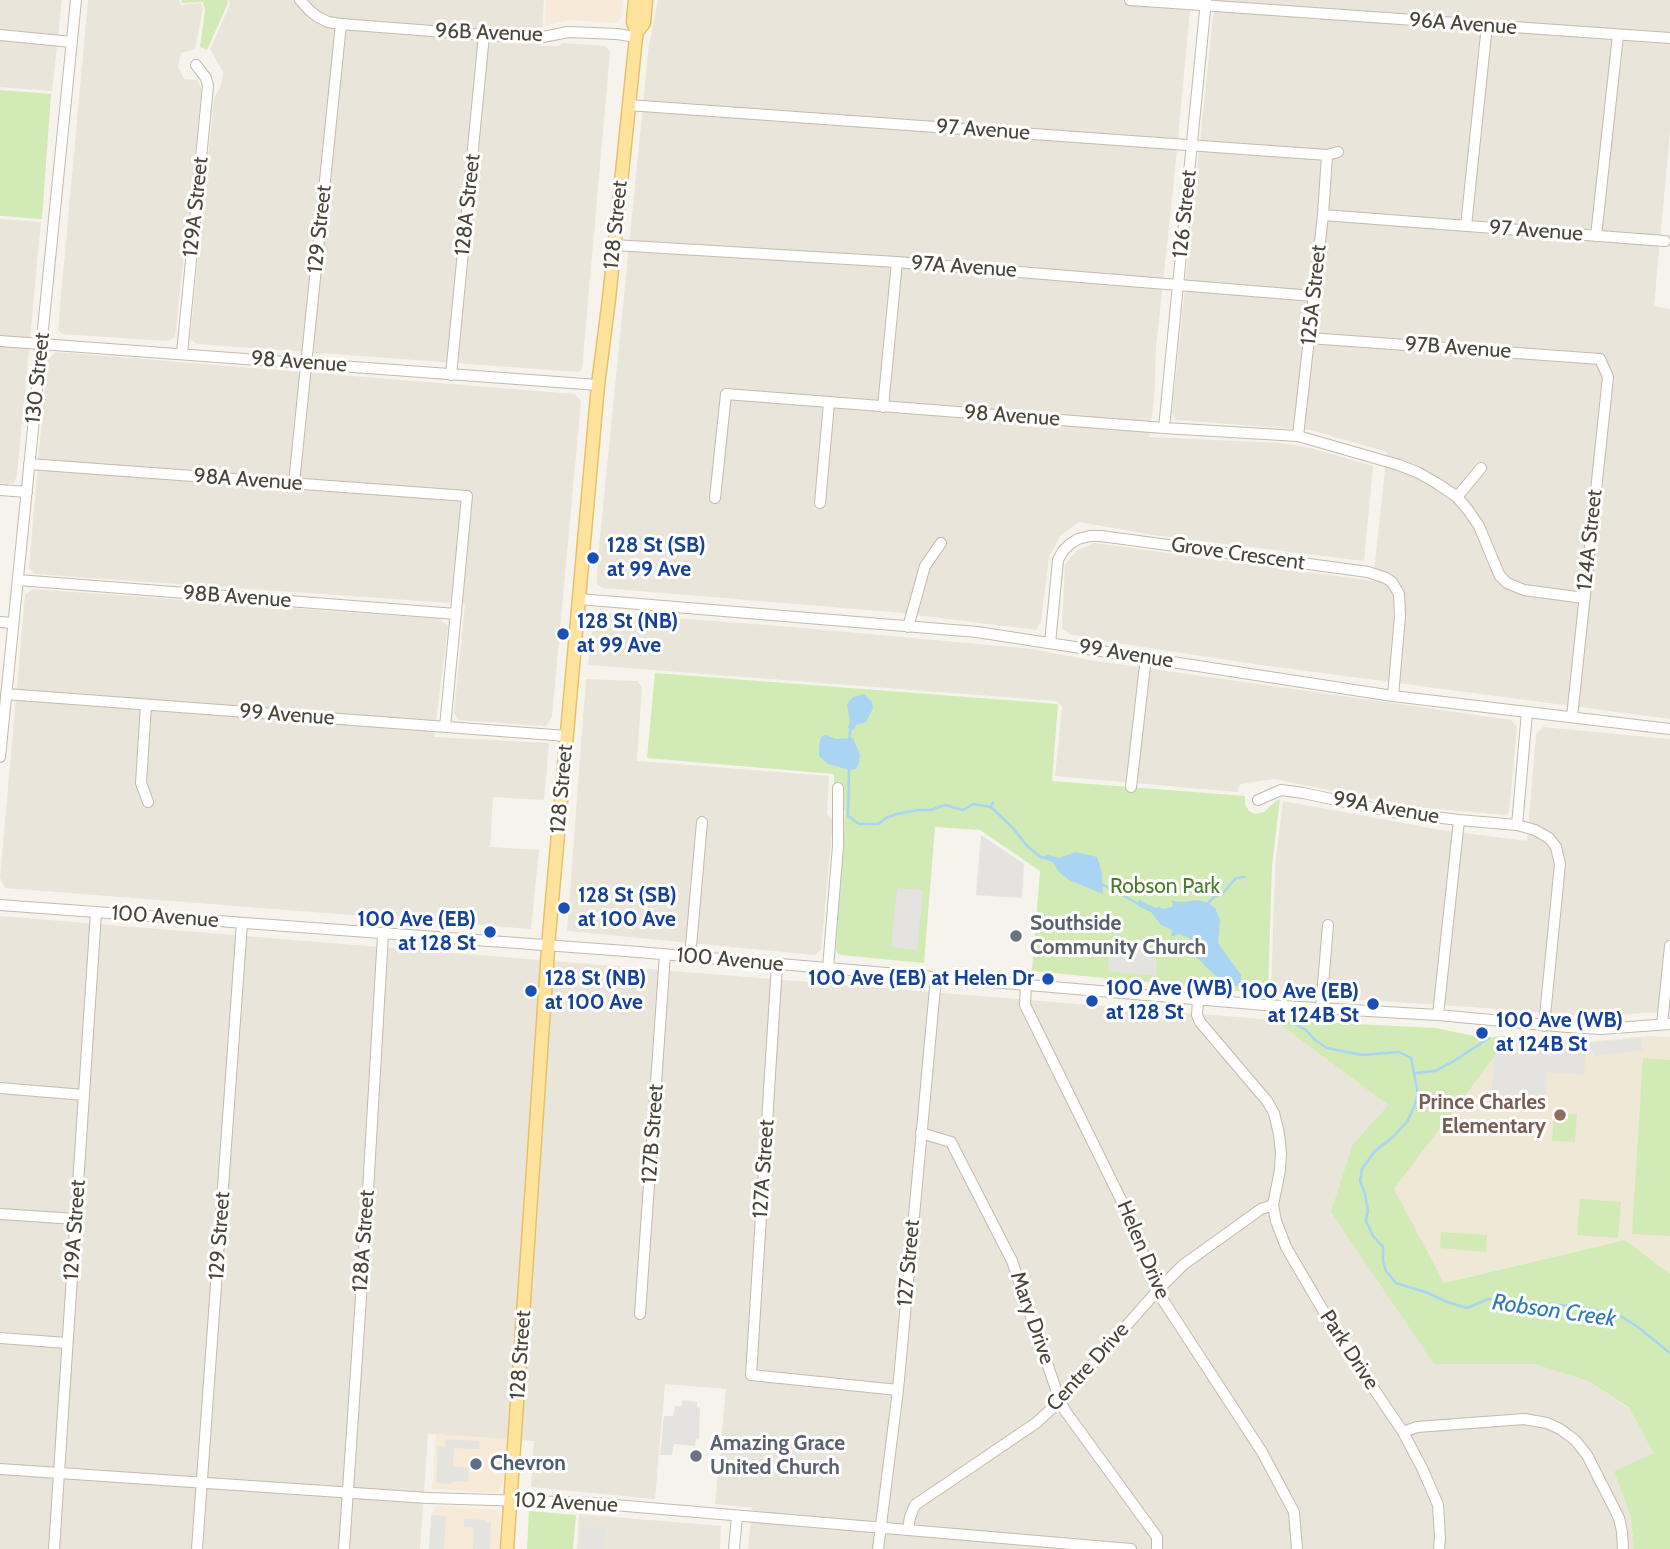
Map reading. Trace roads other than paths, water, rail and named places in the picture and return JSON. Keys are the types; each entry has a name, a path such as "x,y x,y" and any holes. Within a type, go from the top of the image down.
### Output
{"main road":[{"name":"128 Street","path":"635,0 633,22 637,34"},
{"name":"128 Street","path":"508,1549 548,945 598,385 628,105 637,34 644,23 646,0"}],"street":[{"name":"130 Street","path":"0,757 76,0"},
{"path":"300,0 318,17 341,24"},
{"name":"96A Avenue","path":"1130,0 1206,3 1670,38"},
{"name":"126 Street","path":"1164,428 1206,3"},
{"name":"96B Avenue","path":"341,24 484,36 543,37 568,32 637,34"},
{"name":"129 Street","path":"294,483 341,24"},
{"path":"1466,226 1488,25"},
{"path":"0,35 72,42"},
{"path":"1597,236 1618,35"},
{"name":"128A Street","path":"451,375 484,36"},
{"name":"129A Street","path":"181,353 208,86 206,78 196,65"},
{"name":"97 Avenue","path":"628,105 1333,153"},
{"name":"125A Street","path":"1298,436 1323,215 1333,153"},
{"name":"97 Avenue","path":"1323,215 1665,242"},
{"name":"97A Avenue","path":"614,245 897,262 1313,296"},
{"path":"883,407 897,262"},
{"name":"97B Avenue","path":"1309,338 1600,359 1603,365"},
{"name":"98 Avenue","path":"0,341 598,385"},
{"name":"124A Street","path":"1572,717 1608,377 1603,365"},
{"name":"98 Avenue","path":"715,498 726,394 1298,436 1399,465 1419,473 1457,497"},
{"path":"820,503 829,403"},
{"name":"98A Avenue","path":"29,464 467,496 456,614"},
{"path":"1481,468 1457,497 1479,526 1496,568 1507,583 1524,590 1584,598"},
{"path":"0,490 27,492"},
{"name":"Grove Crescent","path":"1050,643 1058,560 1063,551 1078,539 1101,536 1368,572 1392,582 1399,594 1400,616 1393,696"},
{"path":"908,627 925,566 941,543"},
{"name":"98B Avenue","path":"18,580 456,614"},
{"name":"99 Avenue","path":"579,599 977,632 1393,696 1670,729"},
{"path":"445,727 456,614"},
{"path":"0,622 13,623"},
{"path":"1130,787 1146,657"},
{"name":"99 Avenue","path":"6,694 567,736"},
{"path":"146,705 141,783 148,802"},
{"path":"1527,712 1517,825 1535,830 1549,838 1560,858 1544,1026"},
{"path":"828,968 838,846 838,788"},
{"name":"99A Avenue","path":"1258,800 1281,790 1392,812 1517,825"},
{"path":"1438,1016 1459,820"},
{"path":"690,957 702,822"},
{"name":"100 Avenue","path":"0,905 665,954 1198,1000 1544,1026 1591,1029 1666,1024"},
{"name":"129A Street","path":"54,1549 96,912"},
{"name":"129 Street","path":"197,1549 242,923"},
{"path":"1321,1008 1328,925"},
{"name":"128A Street","path":"344,1549 383,934"},
{"path":"1666,1024 1670,946"},
{"name":"127B Street","path":"640,1314 665,954"},
{"name":"127A Street","path":"777,964 751,1375 898,1390"},
{"name":"127 Street","path":"878,1549 898,1390 936,977"},
{"name":"Helen Drive","path":"1026,985 1025,1005 1128,1214 1157,1291 1262,1452 1294,1512 1297,1546"},
{"name":"Park Drive","path":"1198,1000 1197,1015 1200,1022 1268,1101 1274,1114 1281,1153 1273,1205 1280,1231 1296,1265 1338,1336 1403,1432 1423,1470 1438,1505 1439,1549"},
{"path":"0,1088 84,1096"},
{"name":"Mary Drive","path":"921,1133 951,1142 1012,1261 1060,1401 1157,1537 1157,1549"},
{"name":"Centre Drive","path":"908,1529 915,1505 1035,1423 1060,1401 1183,1265 1261,1209 1273,1205"},
{"path":"0,1214 75,1219"},
{"path":"0,1338 67,1343"},
{"path":"1403,1432 1418,1427 1524,1419 1547,1423 1560,1429 1580,1445 1594,1467 1619,1518 1623,1549"},
{"name":"102 Avenue","path":"0,1469 428,1498 591,1503 908,1529 1017,1544 1131,1549"},
{"path":"734,1549 737,1516"}],"water":[{"path":"864,694 872,702 873,708 866,722 856,725 854,730 848,728 850,721 847,704 853,697"},
{"path":"825,735 836,739 853,738 860,755 856,769 849,770 828,764 819,756 821,737"},
{"path":"1076,852 1097,857 1102,873 1103,894 1069,880 1059,872 1053,862 1039,857 1048,855 1059,858"},
{"path":"1139,899 1162,909 1172,907 1171,901 1198,900 1215,908 1220,920 1218,943 1241,975 1240,986 1220,979 1206,967 1194,954 1197,947 1189,938 1179,934 1171,937 1172,930 1161,925 1151,912 1138,906"}],"waterway":[{"name":"Robson Creek","path":"849,740 851,726"},
{"name":"Robson Creek","path":"849,768 848,816 859,824 878,824 897,814 931,810 945,805 963,810 973,804 991,807 993,802"},
{"name":"Robson Creek","path":"991,807 1027,846 1042,858"},
{"name":"Robson Creek","path":"1208,903 1223,893 1236,878 1244,877"},
{"name":"Robson Creek","path":"1103,885 1138,904"},
{"name":"Robson Creek","path":"1295,1024 1327,1048 1362,1055 1399,1052 1411,1058 1418,1094 1414,1107 1407,1122 1375,1151 1362,1169 1360,1181 1368,1211 1366,1221 1373,1236 1383,1247 1386,1271 1396,1283 1467,1308 1488,1299 1586,1308 1619,1315 1670,1353"},
{"path":"1415,1073 1435,1071 1489,1038"}],"place":[{"name":"128 St (SB) at 99 Ave","path":"593,558"},
{"name":"128 St (NB) at 99 Ave","path":"563,634"},
{"name":"128 St (SB) at 100 Ave","path":"564,908"},
{"name":"100 Ave (EB) at 128 St","path":"490,932"},
{"name":"Southside Community Church","path":"1016,936"},
{"name":"100 Ave (EB) at Helen Dr","path":"1048,979"},
{"name":"128 St (NB) at 100 Ave","path":"531,991"},
{"name":"100 Ave (WB) at 128 St","path":"1092,1001"},
{"name":"100 Ave (EB) at 124B St","path":"1373,1004"},
{"name":"100 Ave (WB) at 124B St","path":"1482,1033"},
{"name":"Prince Charles Elementary","path":"1560,1115"},
{"name":"Amazing Grace United Church","path":"696,1456"},
{"name":"Chevron","path":"476,1464"}],"park label":[{"name":"Robson Park","path":"1165,887"}]}
